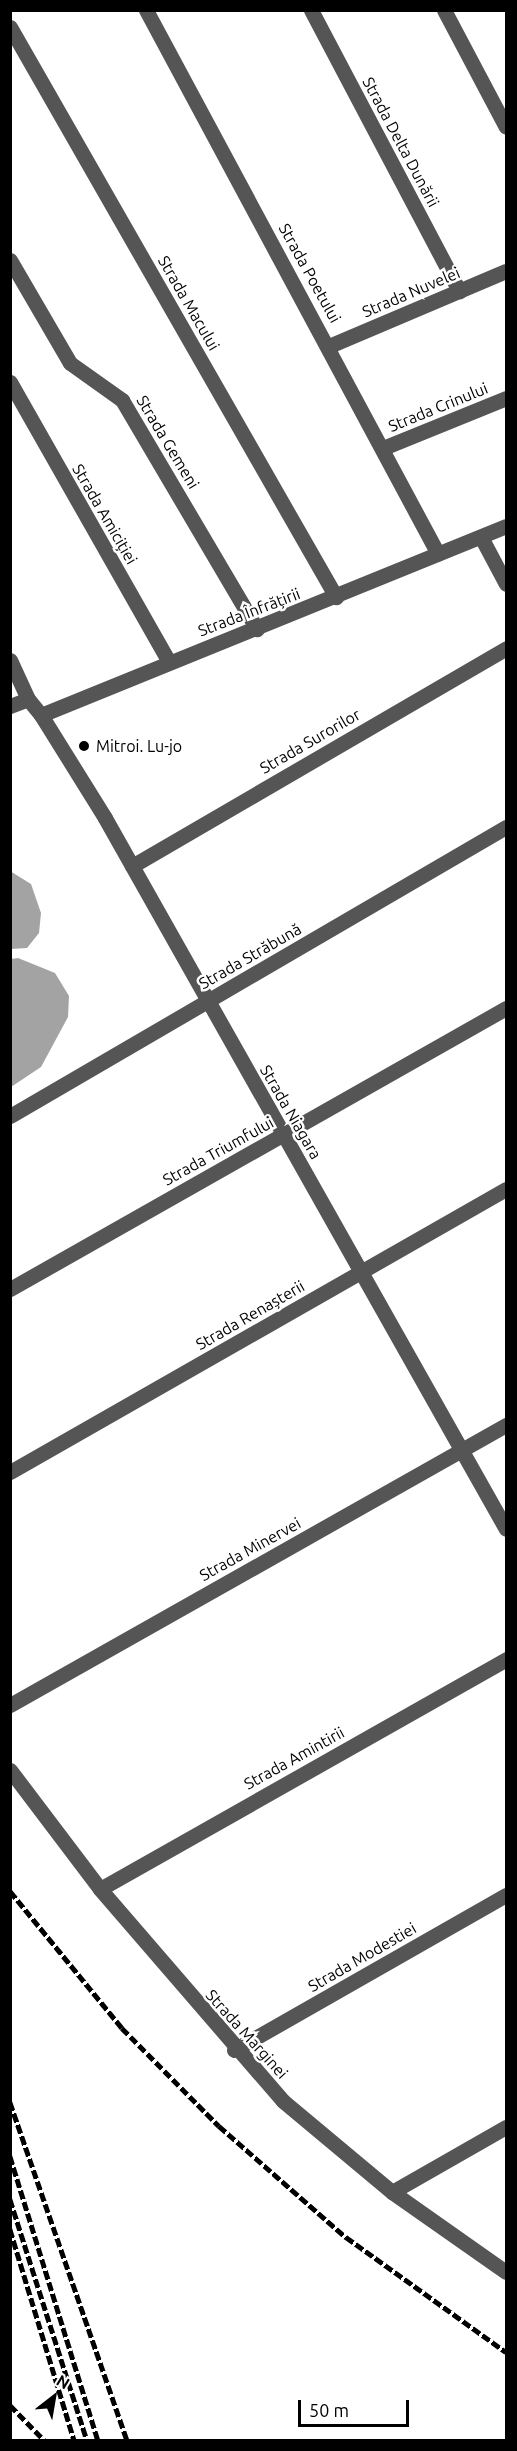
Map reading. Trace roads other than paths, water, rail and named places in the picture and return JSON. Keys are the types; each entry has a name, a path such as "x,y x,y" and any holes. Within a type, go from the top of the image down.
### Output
{"street":[{"name":"Strada Poetului","path":"146,10 329,346 438,554"},
{"name":"Strada Delta Dunării","path":"312,10 459,291"},
{"path":"444,10 507,127"},
{"name":"Strada Macului","path":"10,27 336,597"},
{"name":"Strada Gemeni","path":"10,260 70,363 122,400 257,629"},
{"name":"Strada Nuvelei","path":"329,346 507,271"},
{"name":"Strada Amiciției","path":"10,382 17,408 169,662"},
{"name":"Strada Crinului","path":"383,448 507,398"},
{"name":"Strada Înfrățirii","path":"41,715 507,526"},
{"path":"480,537 507,584"},
{"name":"Strada Surorilor","path":"132,866 507,648"},
{"path":"10,660 28,699 41,715"},
{"path":"10,706 28,699"},
{"name":"Strada Niagara","path":"41,715 132,866 507,1529"},
{"name":"Strada Străbună","path":"10,1116 507,827"},
{"name":"Strada Triumfului","path":"10,1289 507,1008"},
{"name":"Strada Renașterii","path":"10,1472 507,1190"},
{"name":"Strada Minervei","path":"10,1704 507,1425"},
{"name":"Strada Amintirii","path":"100,1889 507,1659"},
{"name":"Strada Marginei","path":"10,1770 100,1889 234,2050 283,2101 392,2192 507,2271"},
{"name":"Strada Modestiei","path":"234,2050 507,1895"},
{"path":"392,2192 507,2127"}],"railway":[{"path":"10,1891 122,2028 219,2126 346,2237 506,2352"},
{"path":"10,2102 127,2440"},
{"path":"10,2156 98,2440"},
{"path":"10,2199 87,2440"},
{"path":"10,2229 74,2440"},
{"path":"10,2405 44,2440"}],"place":[{"name":"Mitroi. Lu-jo","path":"84,746"}]}
